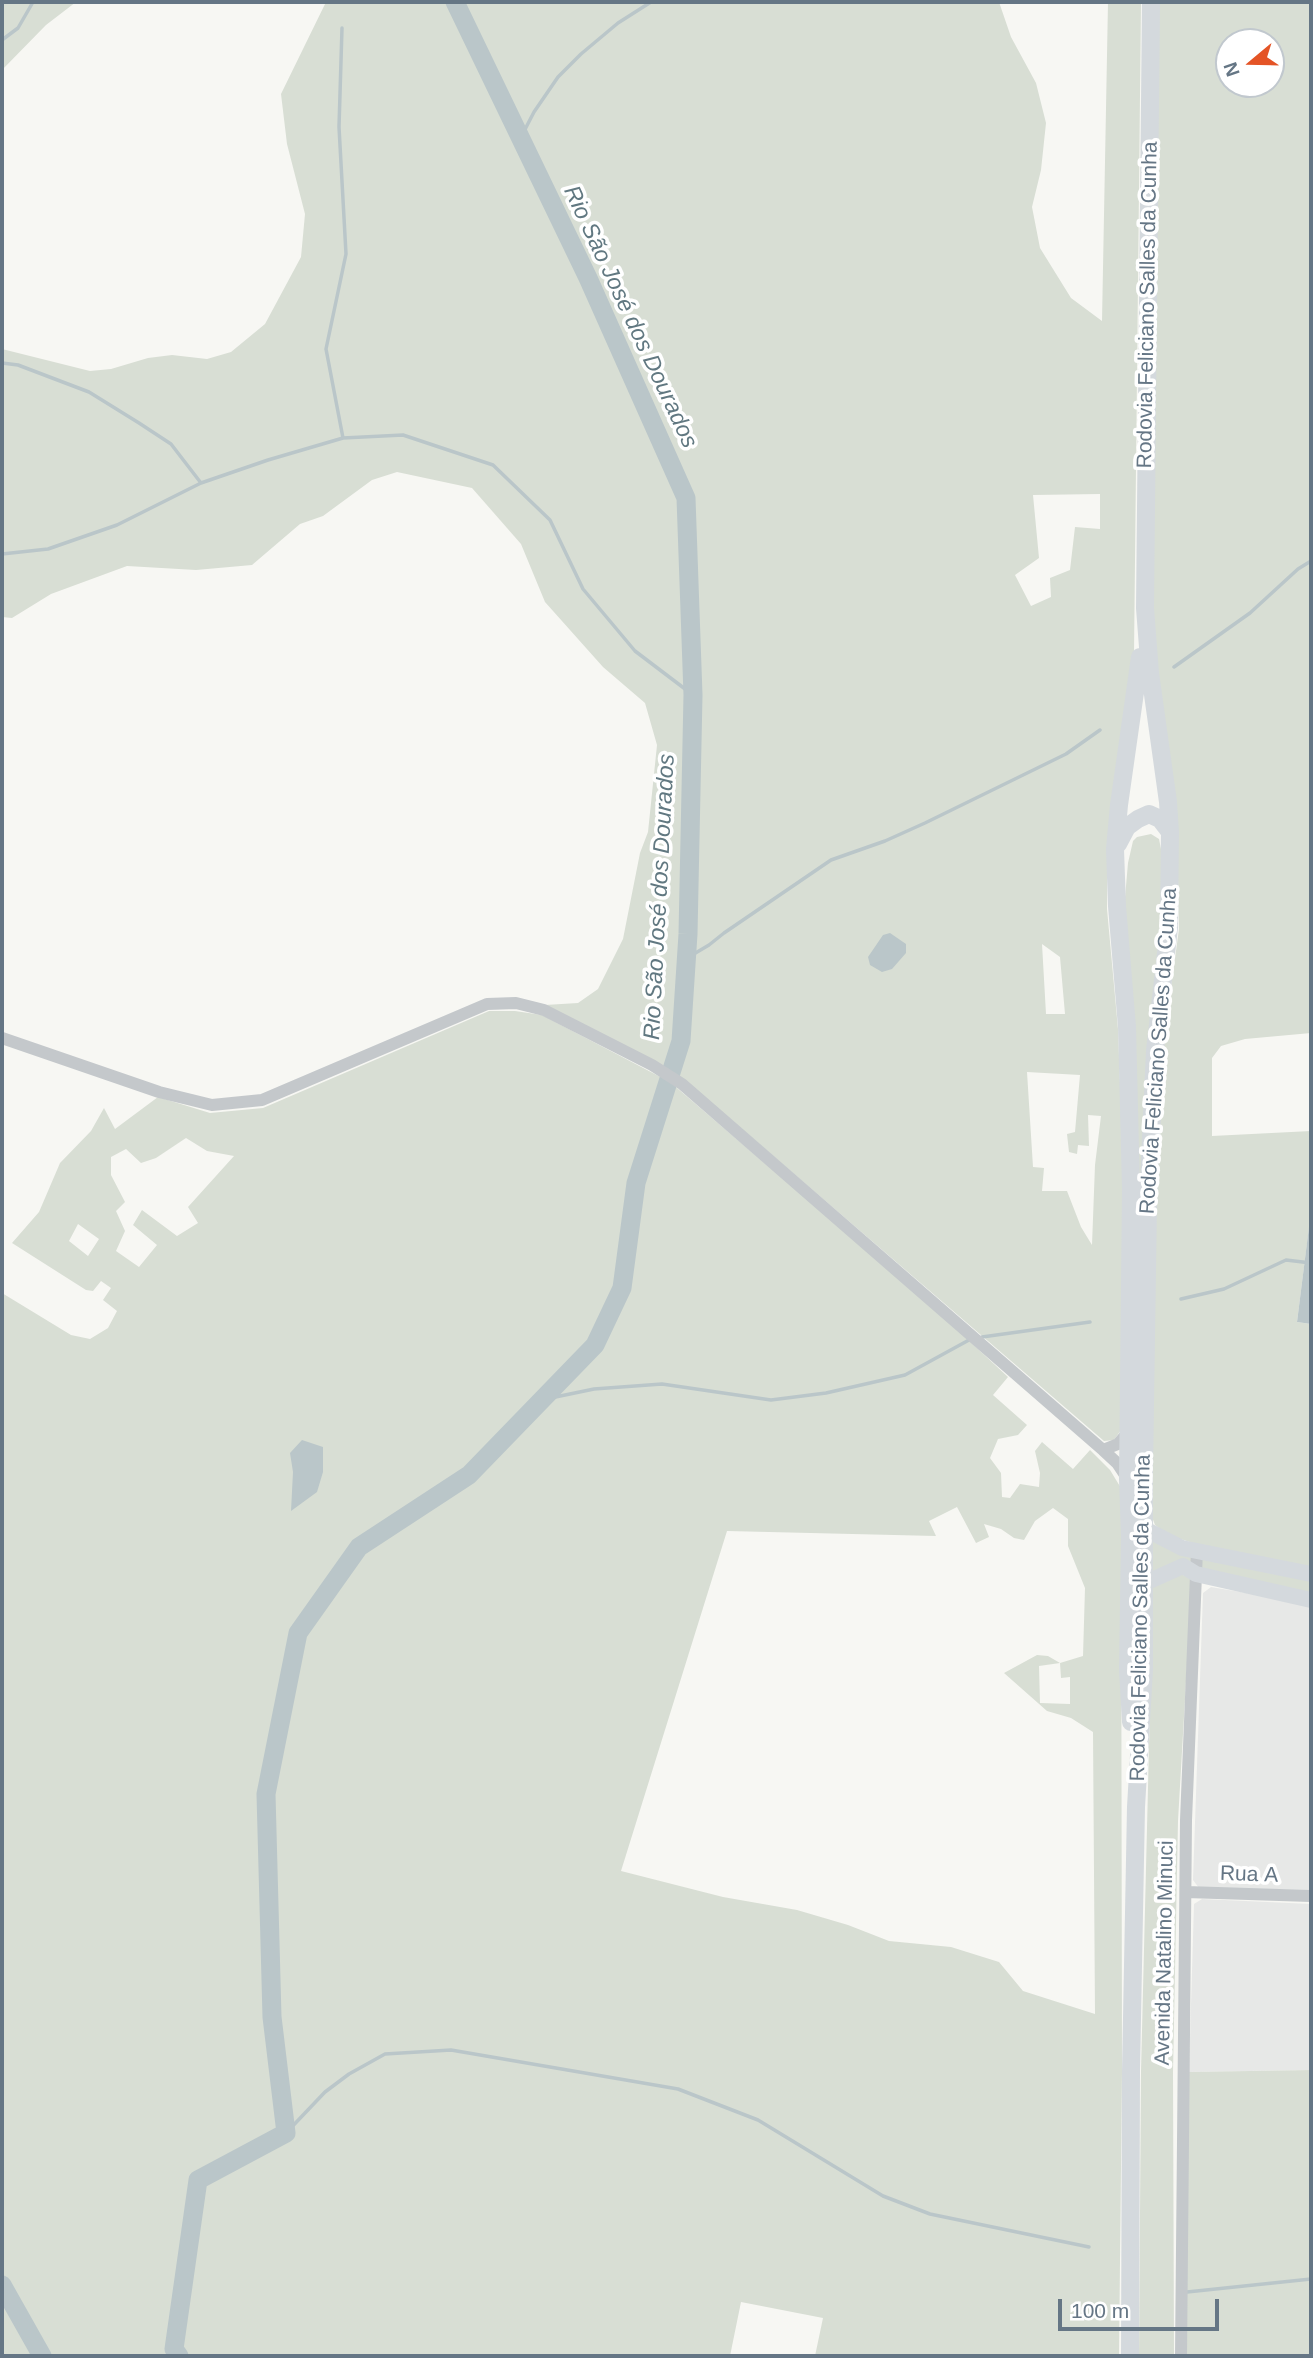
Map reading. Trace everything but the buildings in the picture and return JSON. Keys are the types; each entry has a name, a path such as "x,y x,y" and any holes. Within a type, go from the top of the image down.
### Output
{"main road":[{"name":"Rodovia Feliciano Salles da Cunha","path":"1136,1807 1144,1670 1143,1471 1148,1203 1155,1051 1169,927 1170,832 1150,673 1145,608 1151,2"},
{"name":"Rodovia Feliciano Salles da Cunha","path":"1136,1807 1128,1670 1131,1189 1128,1041 1115,849 1145,608"},
{"path":"1115,849 1127,827 1149,814 1160,818 1170,832"},
{"path":"1130,2356 1130,2071 1136,1807"}],"street":[{"path":"2,1038 159,1092 212,1105 262,1100 488,1004 516,1003 544,1010 652,1065 682,1084 1104,1450 1128,1479"},
{"path":"1104,1450 1118,1444 1128,1432"},
{"path":"1145,1529 1166,1542 1311,1574"},
{"name":"Avenida Natalino Minuci","path":"1181,2356 1186,1820 1198,1550"},
{"path":"1145,1583 1183,1566 1196,1574 1311,1600"},
{"name":"Rua A","path":"1186,1892 1311,1896"}],"shaded area":[{"path":"2,2 76,2 46,25 2,70"},
{"path":"326,2 999,2 1011,37 1036,83 1046,123 1041,170 1032,207 1040,248 1071,298 1102,321 1108,2 1141,2 1134,653 1107,854 1107,909 1118,1029 1124,1192 1121,1430 1114,1440 1104,1441 685,1080 545,1005 578,1003 598,989 623,939 640,853 648,832 657,745 645,703 603,667 545,602 521,544 472,488 397,472 372,480 323,516 300,524 252,565 196,570 127,566 51,594 12,618 2,617 2,349 90,371 172,355 207,359 231,352 265,324 301,257 305,214 287,144 281,94","holes":["1100,494 1100,529 1075,527 1070,570 1050,578 1051,597 1031,606 1015,575 1039,558 1033,495","1042,944 1060,957 1065,1014 1046,1014","1027,1072 1080,1075 1075,1132 1067,1134 1069,1152 1077,1154 1078,1145 1089,1146 1088,1115 1101,1116 1095,1165 1092,1245 1081,1227 1067,1191 1042,1191 1044,1168 1033,1167"]},
{"path":"1158,2 1311,2 1311,1033 1245,1039 1221,1046 1212,1058 1212,1136 1311,1131 1311,1228 1297,1322 1311,1324 1311,1569 1199,1545 1168,1535 1155,1525 1152,1517 1154,1199 1162,1053 1179,929 1177,831 1162,732 1153,605"},
{"path":"1151,834 1159,839 1165,869 1134,1538 1124,909 1133,841 1137,837"},
{"path":"890,933 906,944 906,953 892,969 882,972 870,965 868,957 883,935"},
{"path":"489,1011 542,1015 670,1082 935,1309 1008,1377 993,1395 1027,1425 1018,1435 998,1439 990,1458 1001,1473 1002,1497 1010,1498 1020,1484 1039,1487 1040,1473 1035,1451 1042,1442 1073,1469 1090,1450 1110,1470 1121,1488 1122,2072 1119,2356 815,2356 823,2318 741,2302 730,2356 2,2356 2,1293 71,1335 90,1339 108,1328 117,1311 103,1300 111,1288 101,1281 93,1291 86,1290 12,1243 39,1212 60,1163 91,1131 104,1108 115,1129 158,1097 210,1113 263,1108","holes":["186,1138 207,1151 234,1156 188,1207 198,1223 177,1236 142,1210 133,1225 157,1245 139,1267 116,1251 125,1231 116,1211 125,1202 111,1175 111,1157 126,1149 141,1163 156,1158","78,1224 99,1239 88,1256 69,1241","957,1507 976,1543 989,1537 984,1524 1024,1540 1035,1521 1053,1508 1068,1519 1068,1546 1085,1588 1083,1656 1060,1663 1048,1656 1037,1655 1004,1673 1047,1711 1071,1718 1093,1732 1095,2014 1023,1991 999,1962 951,1947 889,1941 797,1910 723,1897 621,1871 727,1531 936,1536 929,1521","1060,1663 1061,1678 1070,1677 1070,1704 1040,1703 1039,1666"]},
{"path":"1309,1227 1311,1228 1311,1324 1297,1322"},
{"path":"302,1440 323,1447 323,1472 317,1492 291,1511 293,1472 290,1453"},
{"path":"1151,1536 1194,1551 1194,1569 1151,1578"},
{"path":"1201,1557 1311,1577 1311,1598 1201,1572"},
{"path":"1174,1573 1192,1577 1178,1821 1173,2072 1174,2356 1139,2356 1141,2071 1153,1585"},
{"path":"1211,1587 1311,1604 1311,1890 1199,1888 1193,1880 1203,1593"},
{"path":"1202,1899 1311,1904 1311,2070 1189,2072 1194,1904"},
{"path":"1311,2070 1311,2356 1185,2355 1189,2072"}],"waterway":[{"path":"2,40 18,28 33,2"},
{"name":"Rio São José dos Dourados","path":"179,2356 174,2349 198,2180 286,2133 272,2017 266,1794 298,1633 359,1547 469,1475 595,1345 622,1288 636,1183 681,1041 688,934 693,695 686,498 588,278 455,2"},
{"path":"520,139 534,112 558,77 618,23 651,2"},
{"path":"342,28 339,127 346,254 326,349 343,438"},
{"path":"2,363 18,365 89,392 171,444 201,483"},
{"path":"2,554 48,549 117,525 201,483 268,460 343,438 403,435 493,465 550,520 583,589 635,651 693,695"},
{"path":"1174,667 1250,613 1298,569 1311,561"},
{"path":"687,958 831,860 925,823 1066,754 1100,730"},
{"path":"1181,1299 1224,1289 1286,1260 1311,1263"},
{"path":"982,1337 1090,1322"},
{"path":"541,1400 594,1389 662,1384 771,1400 826,1393 905,1375 969,1340"},
{"path":"286,2133 325,2092 349,2074 385,2054 451,2050 678,2089 758,2120 883,2196 930,2214 1089,2247"},
{"path":"1187,2292 1311,2279"},
{"path":"2,2285 42,2356"}]}
